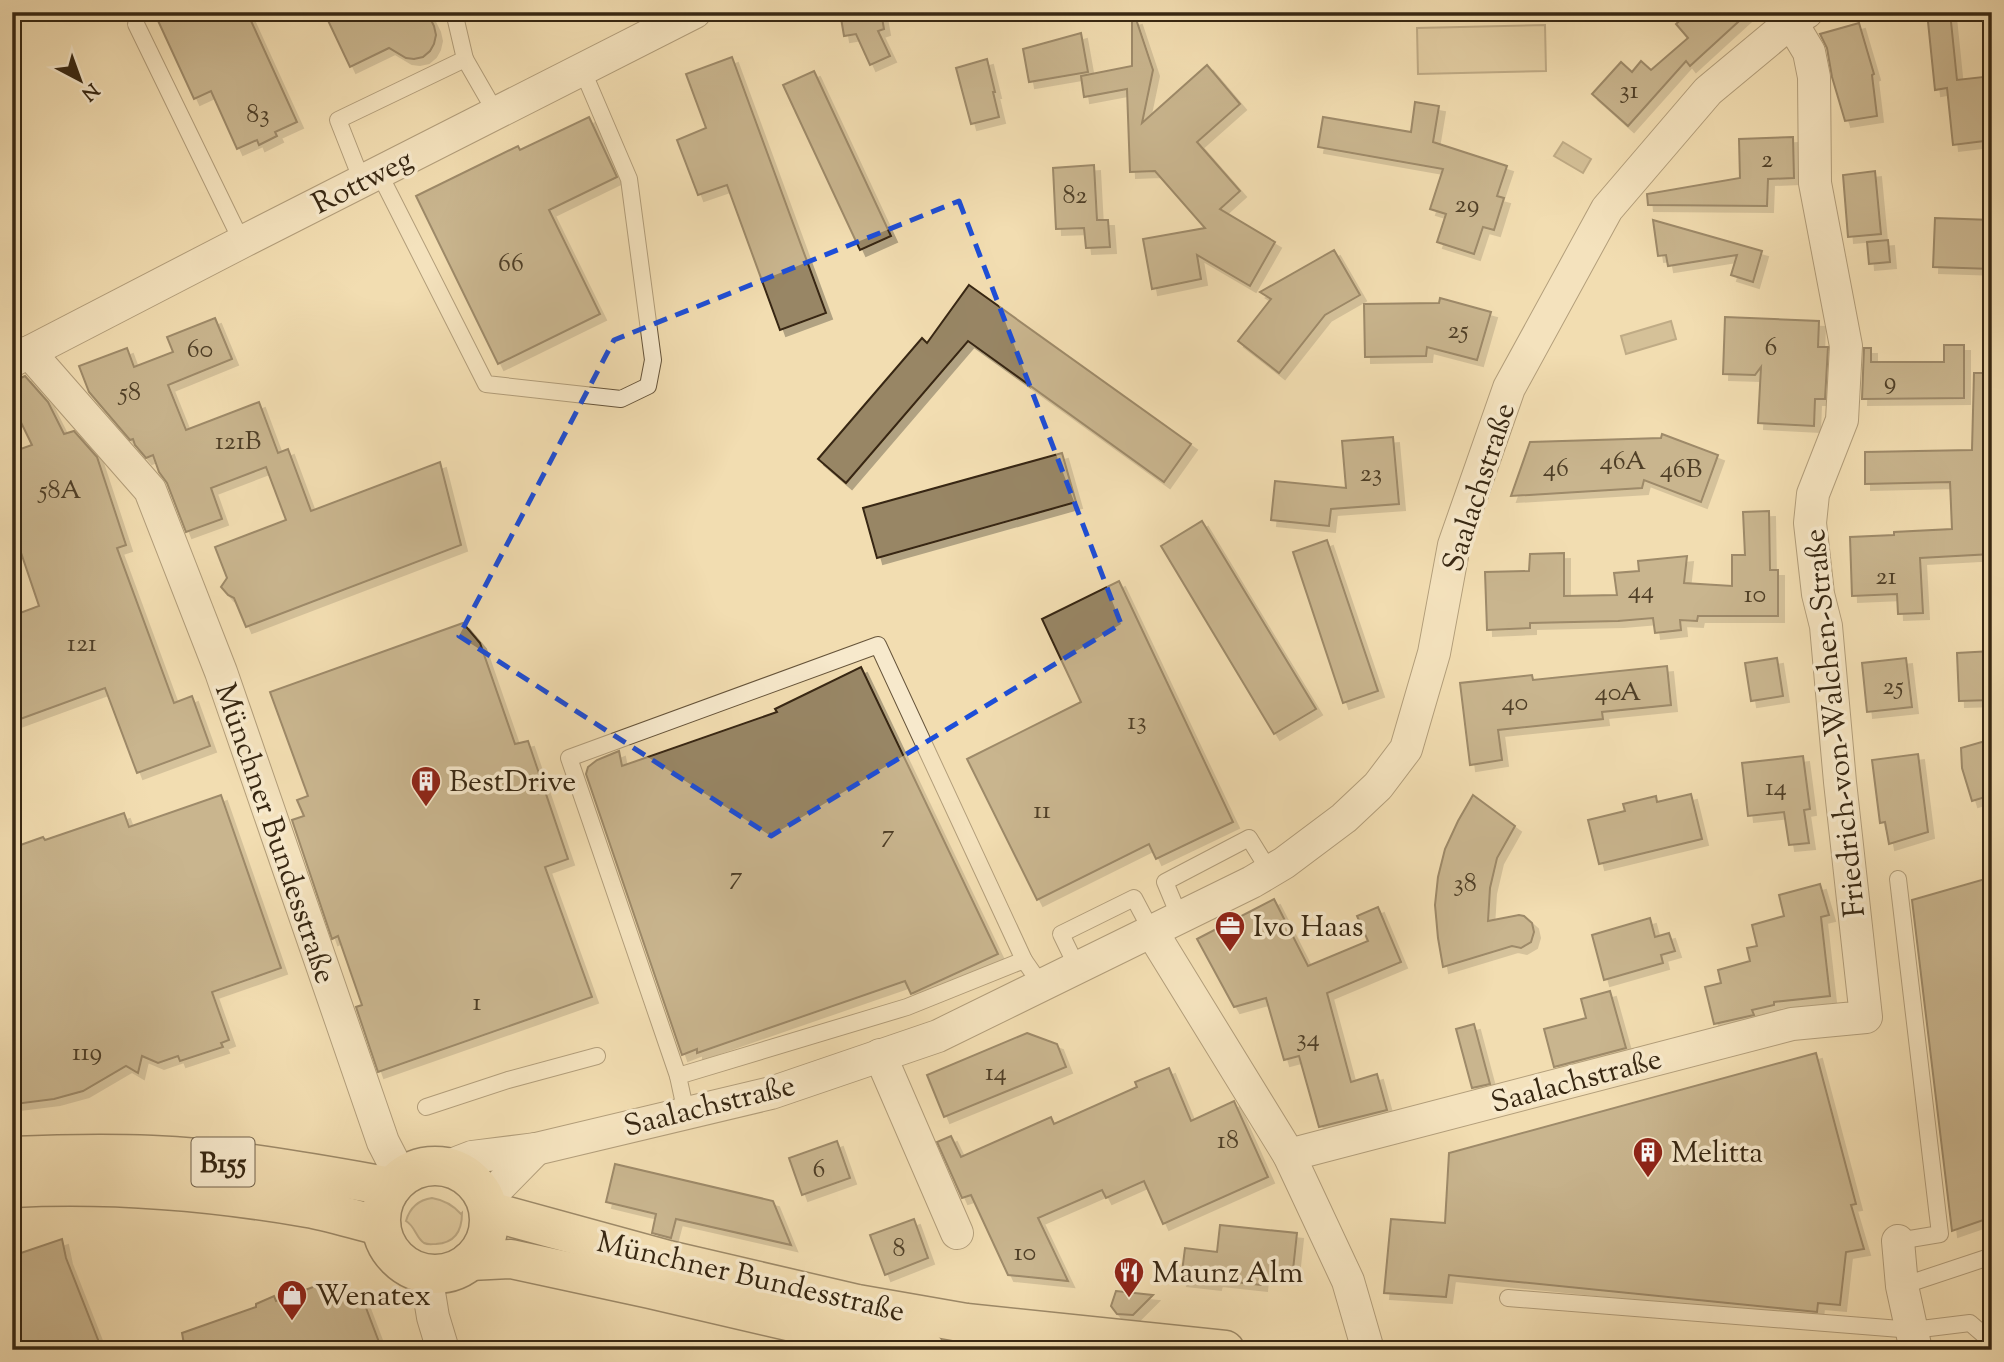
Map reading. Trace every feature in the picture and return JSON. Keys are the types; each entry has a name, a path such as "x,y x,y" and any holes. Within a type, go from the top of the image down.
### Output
{"main road":[{"name":"B155","path":"12,1156 154,1155 397,1182"},
{"path":"423,1167 446,1167 463,1173 476,1185 487,1205 488,1229 482,1247 470,1261 442,1274 426,1274 410,1268 396,1258 386,1243 381,1226 381,1212 385,1199 397,1182 423,1167"},
{"name":"B155","path":"12,1188 81,1186 222,1196 305,1207 381,1226"},
{"name":"Münchner Bundesstraße","path":"487,1205 668,1260 857,1304 966,1323 1225,1350"},
{"name":"Münchner Bundesstraße","path":"470,1261 511,1259 891,1345 925,1350"}],"street":[{"name":"Rottweg","path":"150,490 21,356 695,12"},
{"name":"Saalachstraße","path":"446,1167 472,1157 536,1149 771,1093 938,1036 1252,882 1344,818 1377,786 1406,749 1434,653 1454,545 1509,388 1607,209 1708,91 1799,17"},
{"name":"Friedrich-von-Walchen-Straße","path":"1799,17 1814,77 1815,183 1846,346 1842,420 1813,494 1810,523 1818,594 1826,626 1866,1017"},
{"name":"Münchner Bundesstraße","path":"150,490 221,672 397,1182"},
{"path":"1152,932 1289,1155 1349,1281 1368,1350"},
{"name":"Saalachstraße","path":"1289,1155 1792,1024 1866,1017"},
{"path":"880,1055 957,1233"},
{"path":"487,1205 536,1149"},
{"path":"1898,1241 1902,1286 1915,1340"},
{"path":"426,1274 433,1317 443,1350"}],"lane":[{"path":"454,12 466,59 496,113"},
{"path":"136,24 242,242"},
{"path":"466,59 338,120 486,384 621,399 648,386 653,360 629,179 582,69"},
{"path":"686,1113 677,1076 569,758 878,645 1024,960 1042,986"},
{"path":"1898,879 1940,1234 1898,1241"},
{"path":"677,1076 907,1006 1024,960"},
{"path":"426,1107 508,1080 597,1056"},
{"path":"1902,1286 1992,1256"},
{"path":"1508,1298 1915,1340 1969,1323 1992,1342"}],"highlighted area":[{"path":"959,201 1121,624 771,836 459,636 614,340"}],"shaded area":[{"path":"1545,25 1546,71 1418,74 1417,28"},
{"path":"1563,142 1591,159 1583,173 1554,156"},
{"path":"1671,321 1676,339 1626,354 1621,336"},
{"path":"432,1198 448,1203 462,1213 459,1230 453,1238 443,1243 424,1243 406,1221 415,1205"}],"building":[{"path":"154,12 247,12 297,122 275,132 277,136 259,145 257,140 237,149 211,91 194,99"},
{"path":"324,12 427,12 436,35 434,44 423,57 406,58 389,48 350,67"},
{"path":"840,12 881,12 884,29 878,31 890,56 870,65 856,34 844,36"},
{"path":"1689,12 1749,12 1690,66 1686,61 1628,126 1592,94 1621,62 1632,72 1641,61 1651,70 1688,38 1676,24"},
{"path":"1927,12 1950,12 1957,80 1992,76 1992,140 1953,145 1947,88 1935,90"},
{"path":"1136,19 1153,70 1142,123 1207,65 1240,104 1197,142 1240,191 1220,209 1275,242 1250,286 1197,255 1201,279 1152,289 1143,239 1205,228 1155,171 1130,172 1127,89 1084,97 1081,76 1132,66 1132,20"},
{"path":"1859,23 1874,74 1877,116 1845,121 1827,48 1820,34"},
{"path":"1081,33 1088,72 1029,82 1023,49"},
{"path":"732,57 826,313 780,330 727,185 698,195 677,140 706,128 686,74"},
{"path":"987,59 999,117 971,124 956,68"},
{"path":"814,71 891,236 860,250 783,85"},
{"path":"1415,102 1439,106 1433,142 1507,166 1497,196 1504,198 1494,230 1483,227 1474,254 1437,242 1446,214 1430,209 1443,169 1318,147 1323,117 1411,132"},
{"path":"589,117 617,177 549,210 600,314 498,364 416,196 518,146 520,150"},
{"path":"1793,137 1794,178 1768,179 1767,206 1648,205 1647,194 1740,178 1739,139"},
{"path":"1094,165 1097,220 1108,220 1110,247 1086,248 1084,228 1056,229 1053,168"},
{"path":"1875,171 1881,234 1848,237 1843,175"},
{"path":"1935,218 1992,220 1992,269 1933,267"},
{"path":"1653,220 1762,251 1753,282 1731,275 1737,255 1668,266 1666,255 1658,256"},
{"path":"1888,240 1890,262 1869,264 1867,242"},
{"path":"1334,250 1360,295 1325,315 1279,373 1238,341 1271,299 1260,292"},
{"path":"969,285 1191,444 1164,482 968,341 846,483 818,459 922,338 927,343"},
{"path":"1440,298 1491,312 1477,360 1427,347 1426,356 1365,357 1364,304 1439,303"},
{"path":"1725,317 1819,321 1818,347 1828,347 1825,399 1815,399 1814,426 1758,423 1761,367 1755,375 1723,374"},
{"path":"215,318 232,359 168,385 186,430 259,402 278,453 288,449 311,511 440,462 461,545 246,627 234,598 221,587 227,578 215,547 286,520 266,467 211,488 222,519 186,532 153,455 146,458 133,439 130,440 89,392 79,366 127,348 134,367 173,352 167,337"},
{"path":"1944,345 1964,345 1964,398 1862,399 1864,348 1871,348 1871,362 1944,362"},
{"path":"1974,373 1992,373 1992,554 1920,558 1923,613 1898,614 1897,594 1852,596 1850,537 1952,529 1950,482 1865,484 1865,452 1972,450"},
{"path":"25,376 48,402 64,434 74,431 97,457 126,545 117,548 174,703 192,696 210,746 137,773 105,688 12,722 12,616 39,606 12,526 12,452 32,445 12,404 12,382"},
{"path":"1662,434 1718,455 1701,502 1644,480 1642,488 1511,496 1530,442 1661,438"},
{"path":"1393,437 1399,504 1331,509 1329,526 1271,520 1275,481 1346,488 1342,441"},
{"path":"1062,453 1076,502 877,558 863,508"},
{"path":"1769,511 1770,570 1778,570 1778,616 1698,616 1697,621 1680,620 1681,630 1655,633 1653,618 1530,623 1530,628 1487,630 1485,572 1529,571 1530,554 1564,553 1564,596 1617,595 1614,573 1639,571 1638,561 1687,556 1684,583 1732,586 1732,555 1745,555 1743,512"},
{"path":"1202,521 1316,709 1274,734 1161,546"},
{"path":"1327,540 1378,691 1343,703 1293,552"},
{"path":"1119,581 1233,822 1156,859 1149,844 1037,900 967,759 1081,702 1042,619"},
{"name":"BestDrive","path":"463,623 480,643 515,744 528,741 568,859 545,867 592,997 378,1072 356,1007 362,1005 338,936 332,939 292,820 304,816 297,800 308,796 270,692"},
{"path":"1992,651 1992,700 1959,701 1957,653"},
{"path":"1777,658 1783,696 1751,701 1745,663"},
{"path":"1906,658 1912,707 1867,712 1862,663"},
{"path":"1667,666 1671,705 1602,712 1603,719 1498,730 1502,760 1470,765 1460,683 1532,675 1533,680"},
{"path":"861,667 998,954 911,994 905,981 697,1053 697,1049 682,1055 586,774 588,767 619,751 622,766 777,712 775,709"},
{"path":"1992,739 1992,795 1972,801 1962,768 1961,748"},
{"path":"1918,754 1928,832 1889,844 1885,822 1880,823 1872,760"},
{"path":"1803,756 1810,809 1804,810 1809,843 1789,845 1784,812 1748,816 1742,763"},
{"path":"1691,794 1702,839 1599,864 1588,820 1625,811 1623,804 1656,796 1657,802"},
{"path":"221,795 281,968 212,992 229,1040 221,1043 223,1047 180,1061 178,1056 158,1063 142,1056 138,1073 126,1066 83,1091 54,1099 15,1104 12,1094 12,848 43,837 45,840 124,813 129,827"},
{"path":"1473,795 1515,826 1497,858 1490,888 1488,921 1524,916 1532,923 1534,932 1531,942 1521,948 1512,946 1443,967 1435,905 1438,877 1445,849"},
{"path":"1992,877 1992,1217 1952,1231 1912,900"},
{"path":"1820,884 1829,915 1821,917 1830,996 1774,1002 1774,1005 1752,1010 1754,1015 1714,1024 1705,987 1721,983 1718,970 1750,961 1747,948 1757,946 1752,925 1784,916 1779,895"},
{"path":"1274,899 1308,966 1368,941 1357,916 1378,907 1401,962 1327,993 1351,1082 1377,1074 1387,1110 1319,1127 1299,1056 1284,1060 1266,998 1234,1007 1197,939"},
{"path":"1650,918 1655,937 1669,933 1675,951 1661,955 1663,963 1604,980 1592,935"},
{"path":"1610,991 1626,1048 1554,1067 1544,1029 1586,1018 1581,999"},
{"path":"1474,1024 1490,1084 1472,1088 1456,1029"},
{"path":"1027,1033 1057,1044 1066,1067 944,1117 927,1075"},
{"name":"Melitta","path":"1816,1053 1856,1204 1851,1205 1864,1249 1846,1252 1840,1305 1818,1303 1817,1312 1449,1275 1446,1297 1384,1293 1391,1219 1445,1223 1449,1153"},
{"path":"1169,1068 1191,1121 1234,1101 1268,1177 1163,1224 1144,1181 1106,1198 1102,1190 1038,1218 1068,1281 1008,1275 971,1195 962,1198 937,1142 951,1136 961,1157 1051,1117 1054,1124 1137,1087 1135,1082"},
{"path":"837,1141 850,1178 802,1195 789,1158"},
{"path":"615,1164 773,1201 791,1245 676,1219 671,1238 652,1233 656,1214 606,1202"},
{"path":"914,1219 928,1258 885,1275 870,1235"},
{"path":"1220,1225 1297,1233 1292,1279 1262,1276 1261,1285 1216,1280 1215,1284 1181,1280 1185,1248 1217,1252"},
{"path":"62,1239 66,1258 102,1350 21,1350 12,1326 12,1256"},
{"name":"Wenatex","path":"332,1283 363,1300 382,1350 185,1350 182,1333 256,1307 256,1304 274,1296 276,1301 321,1284"},
{"name":"Maunz Alm","path":"1116,1291 1153,1295 1133,1315 1117,1314 1111,1306"}],"place":[{"name":"BestDrive","path":"426,808"},
{"name":"Ivo Haas","path":"1230,953"},
{"name":"Melitta","path":"1648,1179"},
{"name":"Maunz Alm","path":"1129,1299"},
{"name":"Wenatex","path":"292,1322"}]}
